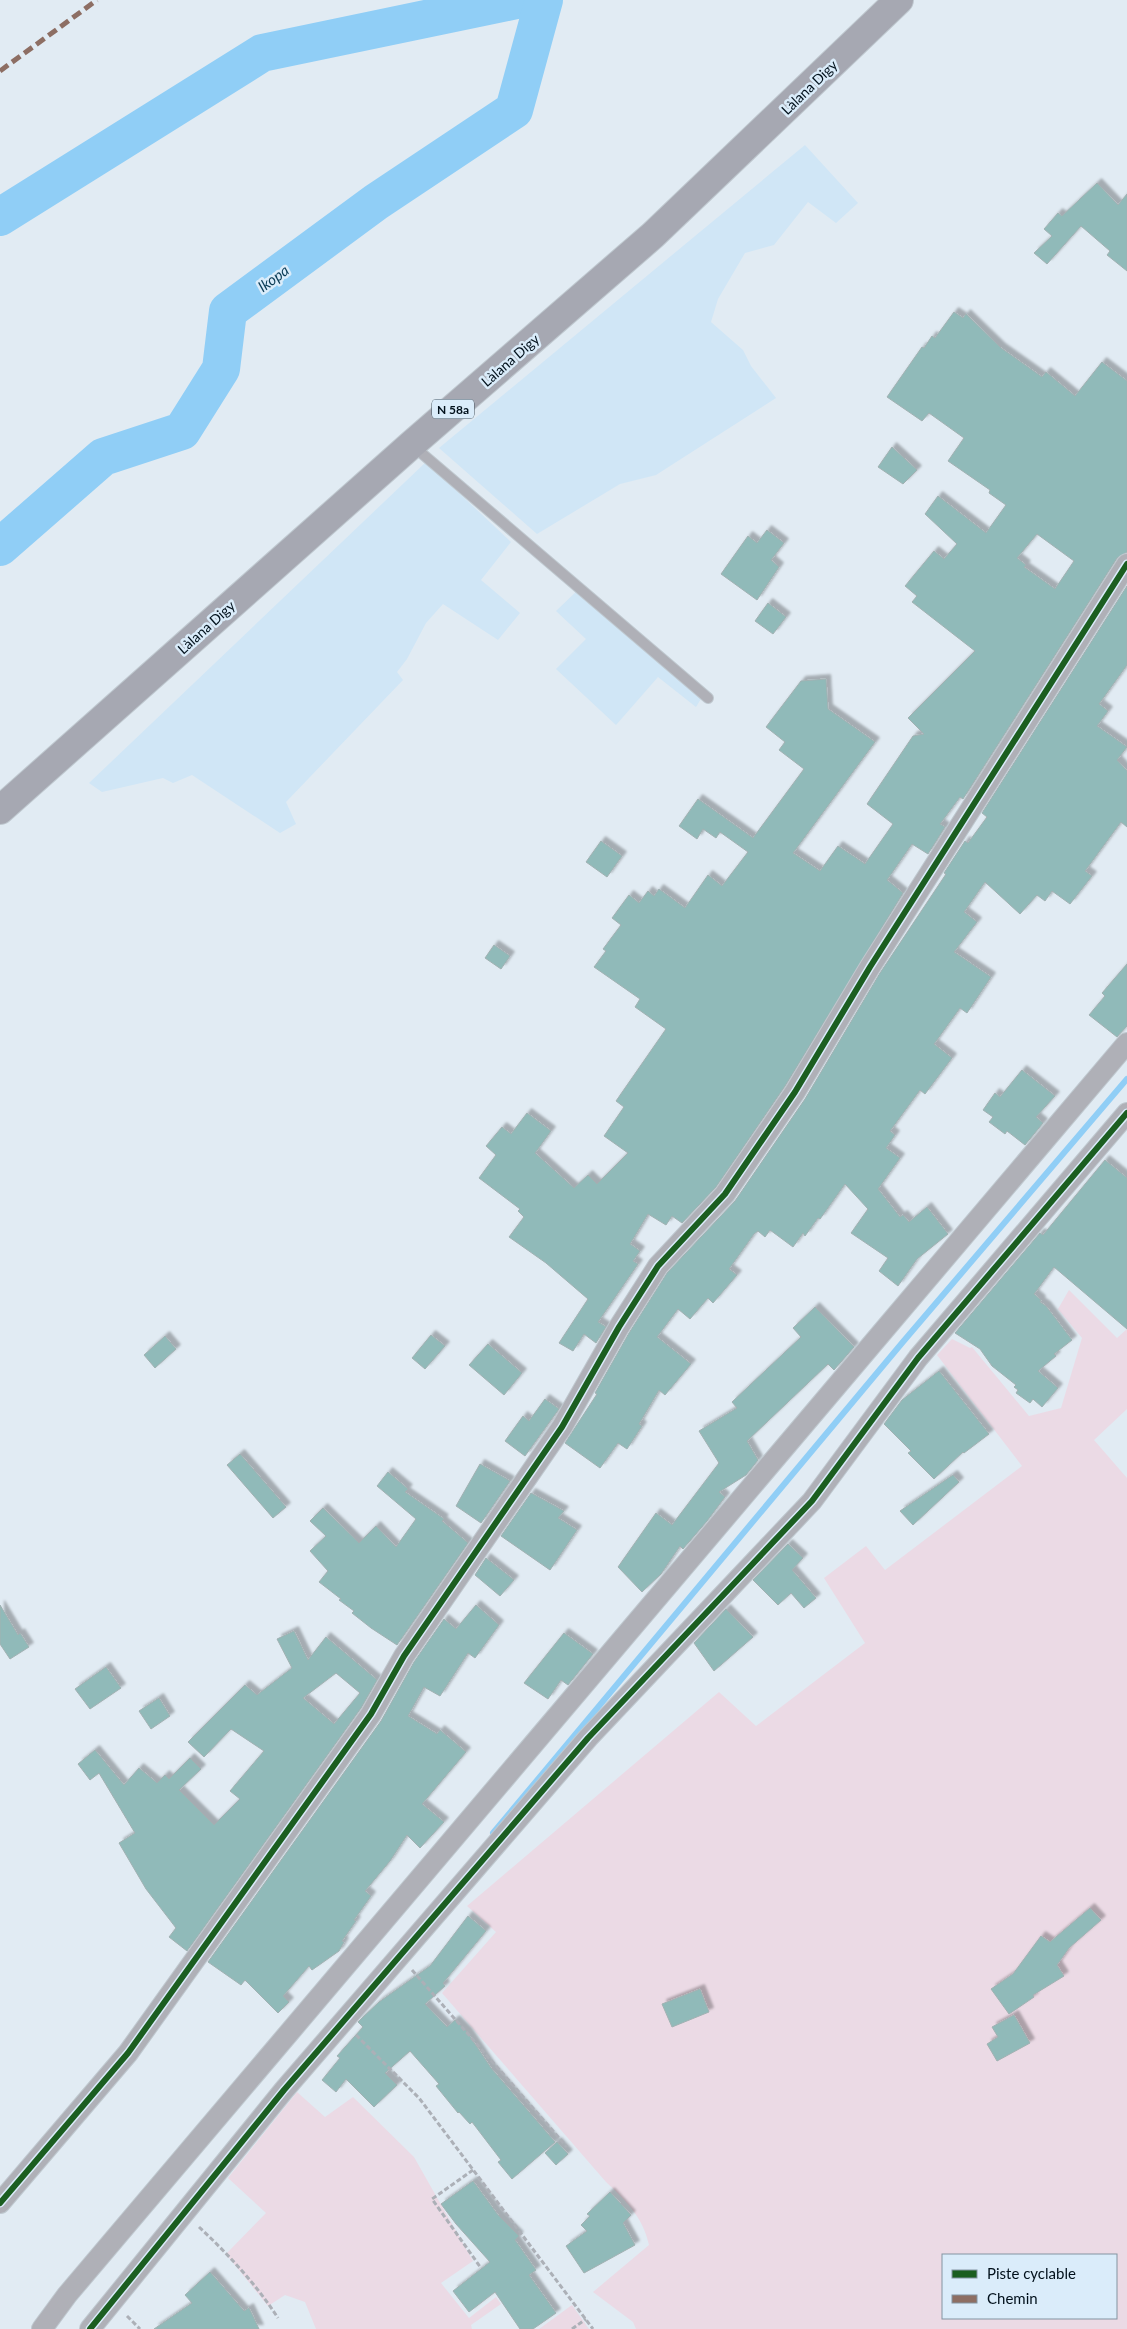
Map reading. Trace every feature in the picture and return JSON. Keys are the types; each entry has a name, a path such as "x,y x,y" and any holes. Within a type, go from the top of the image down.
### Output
{"main road":[{"name":"Làlana Digy","path":"0,810 412,445 653,235 899,0"}],"street":[{"path":"0,2203 128,2053 372,1714 404,1656 562,1427 619,1327 658,1266 725,1194 795,1092 870,967 1127,564"},
{"path":"42,2329 67,2295 1127,1043"},
{"path":"90,2329 343,2022 588,1738 812,1502 918,1358 1127,1112"}],"lane":[{"path":"412,445 708,698"}],"path":[{"path":"400,1956 567,2147"},
{"path":"343,2022 419,2098 593,2329"},
{"path":"473,2170 432,2199 481,2268"},
{"path":"184,2213 224,2251 268,2302 278,2318"},
{"path":"572,2329 586,2319"}],"shaded area":[{"path":"805,145 858,203 836,223 808,202 774,245 745,253 718,299 711,322 743,350 751,366 776,398 656,475 620,484 537,534 439,448"},
{"path":"426,462 511,542 481,580 520,613 498,640 443,604 426,623 407,659 397,672 403,680 286,802 296,824 280,833 192,775 173,783 163,778 102,792 89,783"},
{"path":"578,590 702,697 696,707 658,677 616,725 556,669 586,639 556,611"},
{"path":"1069,1290 1117,1338 1127,1329 1127,1409 1094,1440 1127,1478 1127,2329 636,2329 633,2322 593,2292 649,2245 643,2226 627,2203 606,2182 442,1993 496,1932 467,1906 719,1692 756,1726 865,1643 824,1578 866,1546 885,1570 1022,1466 937,1355 952,1339 970,1348 972,1347 1029,1416 1061,1408 1082,1338 1058,1309"},
{"path":"297,2092 325,2117 353,2097 414,2157 473,2261 441,2283 469,2318 496,2297 501,2304 471,2325 472,2329 316,2329 305,2302 285,2295 268,2306 226,2254 266,2213 228,2178"},
{"path":"572,2305 589,2329 539,2329"}],"building":[{"path":"1097,183 1118,205 1127,194 1127,271 1107,255 1110,251 1081,226 1047,264 1034,253 1052,236 1044,229 1058,213 1062,216"},
{"path":"954,312 963,318 966,314 1001,348 1042,377 1046,372 1075,396 1102,362 1127,381 1127,552 1117,558 963,799 960,797 940,824 945,827 928,854 912,844 887,880 903,893 785,1086 716,1187 682,1223 672,1216 666,1225 648,1214 630,1244 640,1251 633,1261 638,1264 598,1322 606,1327 596,1343 584,1334 573,1351 559,1343 588,1299 546,1263 509,1237 524,1217 518,1211 520,1209 479,1178 496,1155 486,1146 502,1127 511,1134 527,1113 551,1131 535,1153 574,1188 588,1175 597,1184 628,1153 604,1136 624,1107 616,1101 666,1029 635,1007 640,999 594,967 606,951 603,949 621,925 612,918 629,895 639,903 648,891 654,896 659,889 685,908 708,875 722,886 748,852 720,832 716,838 703,829 697,839 679,826 698,799 753,838 804,769 779,750 785,742 766,727 801,681 826,679 828,709 875,742 793,853 820,871 838,846 865,864 893,824 867,804 913,736 924,734 908,718 975,651 912,602 917,596 905,586 934,551 944,559 957,544 925,514 938,496 986,533 1006,505 989,493 990,490 948,461 964,438 929,413 922,421 887,397 922,347 924,348 932,336 935,338","holes":["1037,534 1074,561 1055,589 1024,567 1026,565 1017,558"]},
{"path":"892,447 917,470 903,484 878,467"},
{"path":"767,530 784,543 771,560 779,567 757,600 721,574 748,536 757,543"},
{"path":"1127,586 1127,665 1099,704 1108,711 1097,726 1127,747 1117,760 1127,771 1127,827 1121,822 1085,871 1092,876 1070,904 1052,891 1045,901 1037,895 1020,914 985,882 964,912 977,922 954,952 991,977 967,1013 960,1008 934,1044 952,1058 925,1094 920,1090 890,1131 895,1135 886,1148 900,1158 878,1189 900,1217 903,1215 909,1222 927,1207 948,1234 917,1259 898,1286 879,1271 888,1258 851,1233 868,1209 845,1184 820,1219 818,1218 805,1236 803,1233 793,1247 770,1230 765,1237 758,1231 729,1269 737,1275 713,1303 708,1298 690,1319 678,1309 657,1337 691,1364 665,1395 659,1390 639,1424 642,1426 627,1449 618,1443 600,1468 565,1443 597,1394 595,1393 629,1333 667,1273 735,1201 805,1099 880,973 946,874 944,873 965,841 968,843 987,817 982,813"},
{"path":"768,603 786,617 773,634 755,621"},
{"path":"601,841 622,856 607,877 586,862"},
{"path":"494,945 510,956 501,969 485,958"},
{"path":"1127,964 1127,1026 1117,1037 1089,1015 1105,996 1102,993"},
{"path":"1022,1070 1055,1096 1036,1117 1043,1123 1025,1145 1007,1131 1005,1134 989,1122 993,1117 983,1110 995,1093 1000,1097"},
{"path":"1105,1160 1127,1178 1127,1329 1054,1267 1034,1294 1046,1306 1072,1340 1054,1354 1056,1356 1038,1371 1058,1388 1042,1407 1033,1399 1030,1403 1016,1393 1018,1390 1014,1387 1016,1385 992,1366 980,1349 955,1333 1040,1233 1043,1235"},
{"path":"815,1307 854,1347 834,1370 828,1364 747,1441 758,1460 746,1475 719,1492 725,1497 707,1521 683,1549 680,1546 661,1574 642,1592 618,1567 656,1513 672,1525 719,1463 699,1431 737,1408 732,1402 801,1337 793,1328"},
{"path":"431,1335 445,1346 425,1369 412,1358"},
{"path":"165,1336 176,1349 155,1368 144,1355"},
{"path":"488,1344 522,1373 504,1395 469,1365"},
{"path":"939,1371 989,1434 963,1452 934,1479 908,1453 911,1451 884,1424 902,1400"},
{"path":"545,1399 559,1409 525,1456 505,1441 523,1416 529,1421"},
{"path":"240,1454 286,1507 273,1518 227,1465"},
{"path":"480,1464 510,1481 481,1523 456,1506"},
{"path":"388,1472 408,1489 405,1492 444,1519 442,1521 468,1543 397,1645 352,1613 354,1611 319,1582 328,1571 310,1551 326,1536 310,1521 323,1508 359,1543 376,1526 396,1547 416,1519 377,1486"},
{"path":"953,1475 959,1482 913,1525 900,1511"},
{"path":"531,1493 564,1511 558,1518 577,1530 550,1570 501,1536"},
{"path":"788,1544 803,1558 792,1570 816,1598 804,1608 791,1593 778,1605 753,1580"},
{"path":"486,1558 514,1580 500,1596 475,1575"},
{"path":"0,1605 18,1635 20,1633 29,1647 10,1659 0,1644"},
{"path":"476,1605 499,1625 475,1658 468,1653 440,1696 424,1687 408,1716 437,1734 440,1730 466,1752 422,1804 444,1822 420,1848 407,1835 390,1861 365,1891 371,1896 354,1920 356,1921 342,1941 344,1942 339,1951 312,1970 309,1966 283,1996 289,2002 278,2013 245,1980 241,1985 208,1962 381,1721 414,1662 444,1619 456,1629"},
{"path":"726,1609 753,1637 714,1671 694,1643"},
{"path":"294,1631 308,1660 326,1637 377,1680 361,1708 187,1951 169,1937 176,1928 146,1889 119,1843 135,1833 99,1773 90,1780 78,1764 95,1750 124,1785 139,1768 157,1783 165,1775 169,1779 190,1758 201,1769 179,1790 214,1825 240,1799 230,1791 264,1751 231,1729 204,1757 188,1742 245,1685 257,1695 292,1668 277,1639","holes":["336,1673 360,1693 334,1724 303,1698"]},
{"path":"564,1633 593,1654 568,1685 561,1680 548,1699 524,1683"},
{"path":"106,1667 121,1688 90,1709 75,1689"},
{"path":"159,1698 170,1716 151,1729 139,1711"},
{"path":"1090,1908 1101,1920 1069,1948 1057,1965 1064,1976 1033,1995 1034,1997 1009,2014 991,1989 1013,1974 1041,1936 1050,1942"},
{"path":"468,1916 486,1931 443,1983 445,1986 425,2004 447,2027 455,2020 467,2032 491,2068 555,2142 512,2179 498,2162 501,2160 472,2122 470,2124 458,2113 436,2086 439,2084 410,2051 385,2073 397,2085 374,2107 346,2079 336,2092 322,2080 340,2058 337,2056 363,2027 358,2022 379,2002 430,1966"},
{"path":"700,1989 709,2012 672,2027 662,2004"},
{"path":"1014,2015 1030,2043 997,2061 987,2044 998,2037 992,2027"},
{"path":"557,2142 568,2154 556,2165 545,2153"},
{"path":"473,2181 498,2215 519,2236 515,2240 536,2270 529,2275 556,2313 533,2329 520,2329 495,2292 469,2312 453,2291 490,2262 441,2204"},
{"path":"610,2192 631,2215 623,2223 635,2245 584,2273 566,2246 587,2231 581,2225 590,2216 587,2214"},
{"path":"210,2272 244,2311 249,2308 259,2329 154,2329 192,2303 185,2295"}],"waterway":[{"name":"Ikopa","path":"0,217 262,53 517,0"},
{"name":"Ikopa","path":"0,547 103,457 182,431 221,369 228,311 376,202 514,110 544,0"},
{"path":"493,1833 902,1343 1127,1079"}],"marked path":[{"path":"0,71 97,0"}],"cycle path":[{"path":"0,2203 128,2053 371,1714 404,1656 562,1427 619,1327 658,1266 725,1194 795,1092 870,967 1127,564"},
{"path":"90,2329 284,2090 588,1738 812,1501 918,1358 1127,1113"}]}
